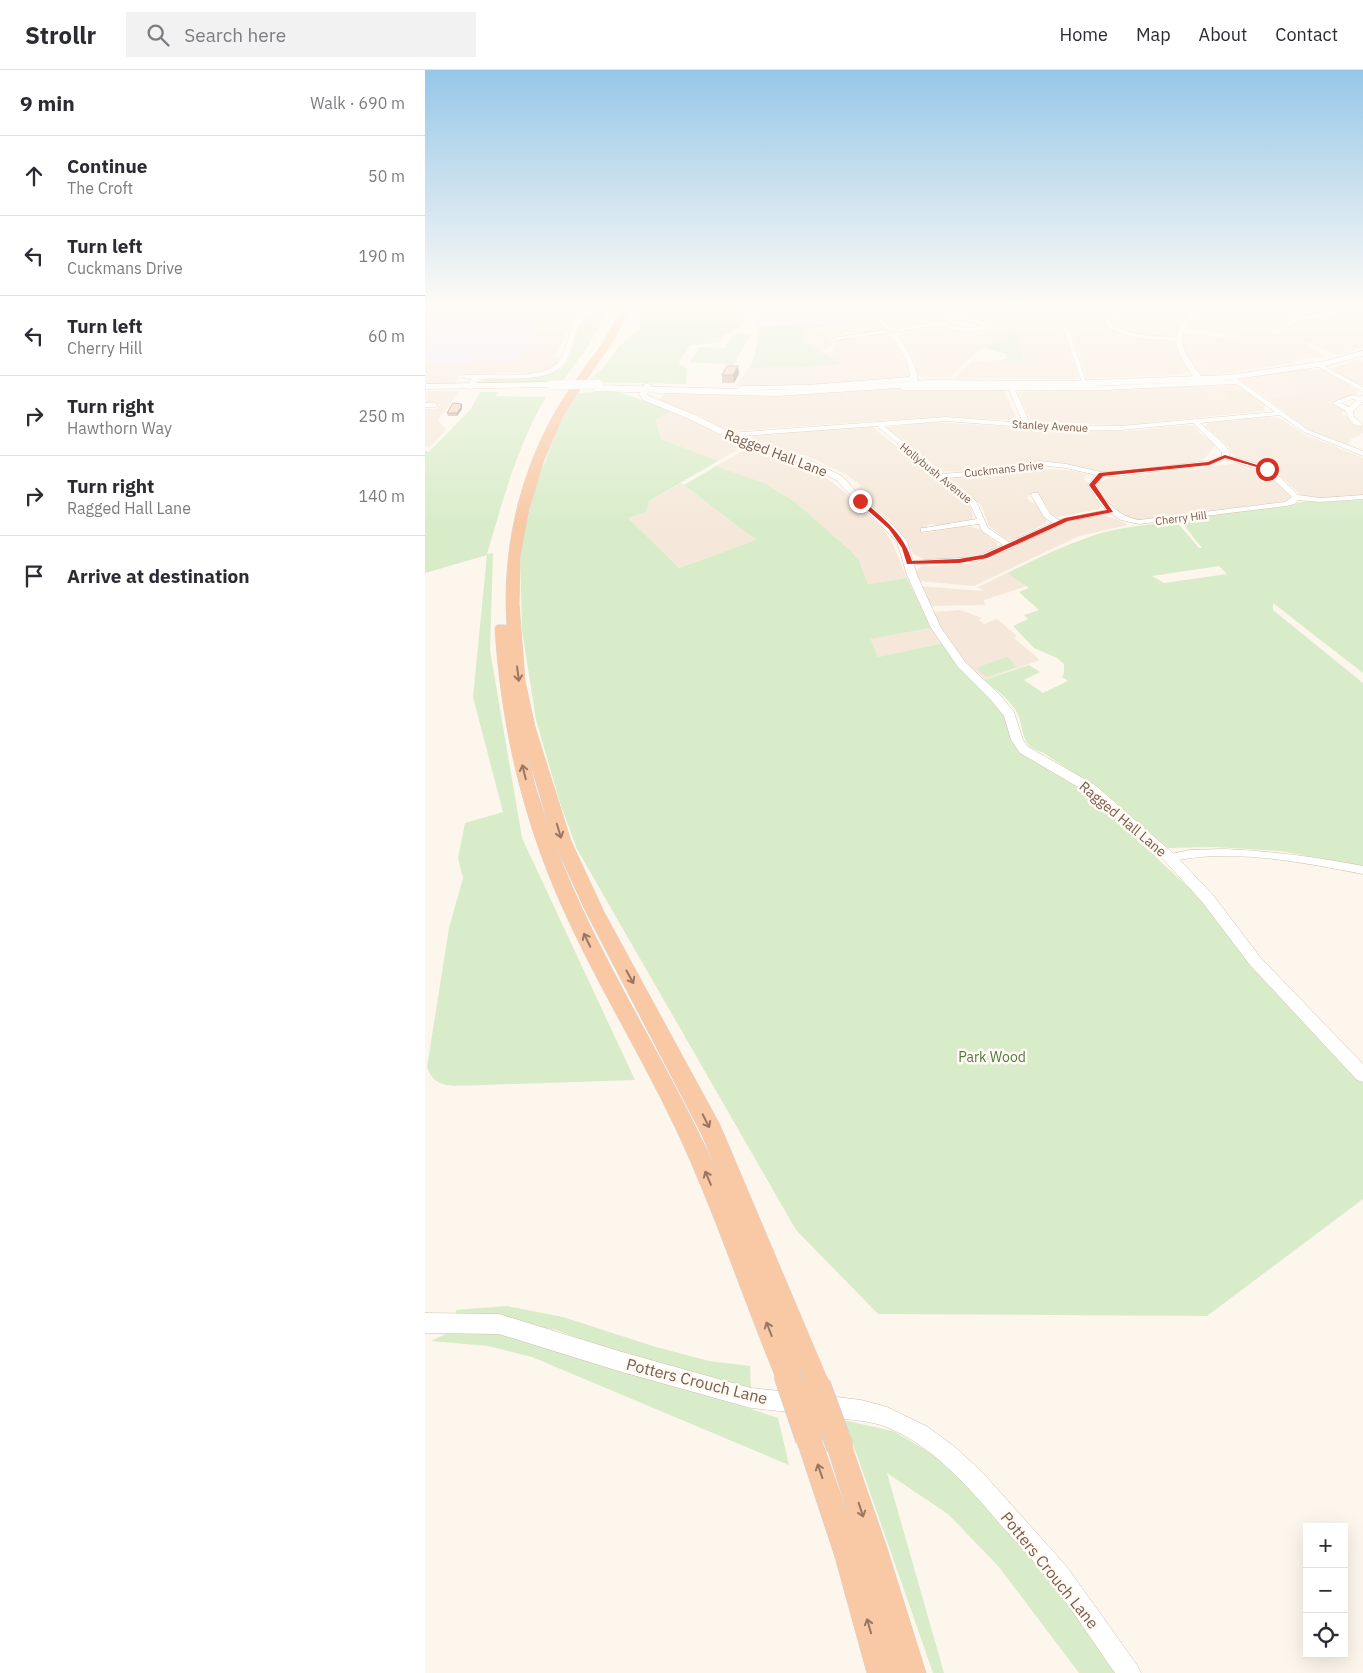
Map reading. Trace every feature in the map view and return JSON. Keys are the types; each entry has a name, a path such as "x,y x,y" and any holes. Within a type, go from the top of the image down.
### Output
{"highway":[{"path":"574,379 546,420 536,441 518,489 504,558 501,616 503,670 525,778 546,844 587,940 654,1065 696,1150 787,1374 849,1557 883,1673"},
{"path":"581,379 558,416 538,460 523,508 514,556 512,604 518,681 527,727 562,841 595,912 712,1132 817,1385 840,1447 873,1548 911,1673"}],"main road":[{"path":"425,387 472,384 597,386 777,393 915,382 1009,386 1181,379"},
{"path":"1202,379 1241,379"}],"street":[{"path":"467,379 472,384 506,379"},
{"path":"735,392 741,388 799,388 915,382 914,379"},
{"path":"1084,379 1085,383"},
{"path":"1343,379 1363,390"},
{"path":"898,384 903,388 960,386 1112,387 1235,380 1311,434 1363,454"},
{"path":"1009,386 1027,425"},
{"name":"Ragged Hall Lane","path":"647,387 643,394 646,398 692,417 729,436 809,462 839,478 860,501 891,528 905,548 912,575 936,628 962,666 1010,714 1017,740 1024,750 1090,788 1170,858 1207,900 1255,961 1363,1075"},
{"path":"1349,410 1335,402 1352,397 1362,398"},
{"path":"1349,410 1362,398"},
{"path":"425,405 435,405"},
{"path":"1349,410 1351,418 1360,425"},
{"name":"Stanley Avenue","path":"729,436 946,419 1027,425 1121,428 1281,413"},
{"path":"1195,421 1205,432 1223,446 1226,452 1225,457 1267,469 1296,497 1320,500 1363,497"},
{"name":"Hollybush Avenue","path":"877,423 973,503 977,509 980,521 992,535 1010,546"},
{"name":"Cuckmans Drive","path":"940,476 991,472 1039,463 1066,466 1101,474 1209,463 1225,457"},
{"path":"909,563 969,560 985,556 1058,523 1081,515 1111,511 1092,485 1101,474"},
{"path":"1035,495 1047,515 1058,523"},
{"name":"Cherry Hill","path":"1111,511 1118,517 1128,520 1148,522 1286,504 1292,502 1296,497"},
{"path":"924,530 980,521"},
{"path":"1170,858 1183,854 1242,853 1301,858 1363,870"},
{"name":"Potters Crouch Lane","path":"425,1323 499,1324 622,1362 751,1398 861,1410 887,1417 921,1434 948,1454 976,1480 1059,1576 1129,1673"}],"shaded area":[{"path":"425,379 457,379 454,383 425,383"},
{"path":"741,379 889,379 810,386 758,388 735,386"},
{"path":"1283,379 1340,379 1347,383 1359,394 1328,402 1346,411 1342,412 1343,416 1347,416 1363,427 1363,433 1351,439 1346,446 1306,428 1268,399 1303,392"},
{"path":"1283,379 1304,392 1268,399 1241,380"},
{"path":"1347,379 1363,379 1363,385 1360,386"},
{"path":"1235,384 1244,389 1222,390 1227,398 1211,400 1202,386"},
{"path":"1202,386 1211,400 1227,398 1222,390 1244,389 1265,405 1264,411 1125,425 1035,423 1031,421 1017,392"},
{"path":"895,387 901,389 1000,389 1004,391 1018,420 924,418 729,431 704,418 659,400 667,392 763,396 859,391"},
{"path":"425,391 459,391 438,420 446,430 430,447 425,446 425,409 436,409 440,404 425,403"},
{"path":"672,411 732,441 745,445 718,461 661,439 656,420"},
{"path":"1263,417 1280,418 1304,434 1363,458 1363,495 1315,499 1302,496 1270,467 1236,458 1227,445 1205,426 1208,423"},
{"path":"931,422 1090,431 1128,431 1189,425 1194,426 1201,434 1216,444 1202,462 1116,472 1095,471 1046,462 1024,463 977,472 942,471 885,427"},
{"path":"871,426 968,503 971,509 973,517 970,521 939,526 934,524 927,525 927,527 920,529 923,533 967,526 979,529 997,543 997,547 979,555 926,560 913,554 911,548 891,521 858,495 857,489 861,486 846,474 805,455 792,455 768,447 751,438 756,435"},
{"path":"750,447 797,462 829,480 847,494 883,529 892,542 907,578 868,584 859,560 851,551 794,501 764,483 716,466"},
{"path":"1240,463 1263,469 1291,498 1287,502 1139,520 1128,518 1117,512 1097,486 1102,480 1110,478"},
{"path":"1029,468 1067,470 1087,474 1084,479 1089,483 1089,488 1102,505 1099,509 1059,517 1052,515 1039,494 1029,495 1027,498 1030,502 1036,503 1046,518 1046,523 1014,539 1005,539 989,526 981,505 950,479 957,476 988,476"},
{"path":"681,483 756,540 679,568 628,518 646,512 649,501"},
{"path":"1102,515 1128,525 1079,536 974,586 919,581 916,571 922,566 969,564 987,560 1060,525"},
{"path":"1007,573 1027,586 984,600 985,605 933,606 930,605 920,586 983,591 978,587"},
{"path":"960,610 982,618 979,620 984,624 997,619 1017,636 1014,638 1040,660 984,680 967,664 939,631 933,612"},
{"path":"931,628 943,643 878,657 869,639"}],"green space":[{"path":"493,379 564,379 561,383 479,383"},
{"path":"590,379 686,379 686,384 586,382"},
{"name":"Park Wood","path":"616,391 672,411 656,420 661,439 718,461 649,501 646,512 628,518 679,568 756,540 684,485 716,466 764,483 794,501 851,551 859,560 868,584 907,578 931,628 870,639 878,657 943,643 976,685 1001,708 1018,749 1051,767 1107,808 1164,865 1206,903 1363,1077 1363,1199 1207,1316 878,1314 796,1230 577,849 560,803 536,720 522,630 520,551 535,487 563,416 578,393"},
{"path":"480,392 498,392 495,396 546,397 519,454 487,554 493,553 490,650 522,838 635,1080 453,1086 437,1081 431,1076 427,1067 449,928 463,878 458,858 465,823 503,812 473,697 487,555 425,573 425,451 429,452 471,409"},
{"path":"1363,500 1363,673 1273,603 1273,610 1363,683 1363,866 1280,851 1214,847 1168,848 1152,840 1093,786 1042,752 1029,746 1015,709 1005,697 984,680 1029,665 1040,672 1024,680 1043,693 1068,681 1062,677 1064,664 1057,658 1034,648 1013,626 1028,619 1024,615 1039,610 1019,592 1029,588 1007,573 1089,537 1143,525 1176,521 1199,548 1202,548 1180,520 1309,501","holes":["1219,566 1227,574 1164,583 1152,576"]},
{"path":"1007,657 1017,667 986,677 976,668"},
{"path":"507,1306 563,1317 656,1347 709,1361 750,1366 751,1388 704,1379 637,1359 556,1330 502,1320 455,1317 456,1310"},
{"path":"452,1331 497,1332 778,1418 789,1465 532,1357 488,1346 431,1341"},
{"path":"843,1420 893,1431 941,1459 993,1505 1120,1673 1079,1673 999,1567 948,1514 887,1473 944,1673 933,1673"}],"building":[{"path":"453,403 462,404 460,406 462,406 457,413 447,413"}],"route":[{"path":"860,501 891,528 902,541 909,563 959,561 985,556 1067,519 1086,514 1111,511 1092,485 1101,474 1117,474 1209,463 1219,461 1225,457 1259,465 1267,469"}]}
